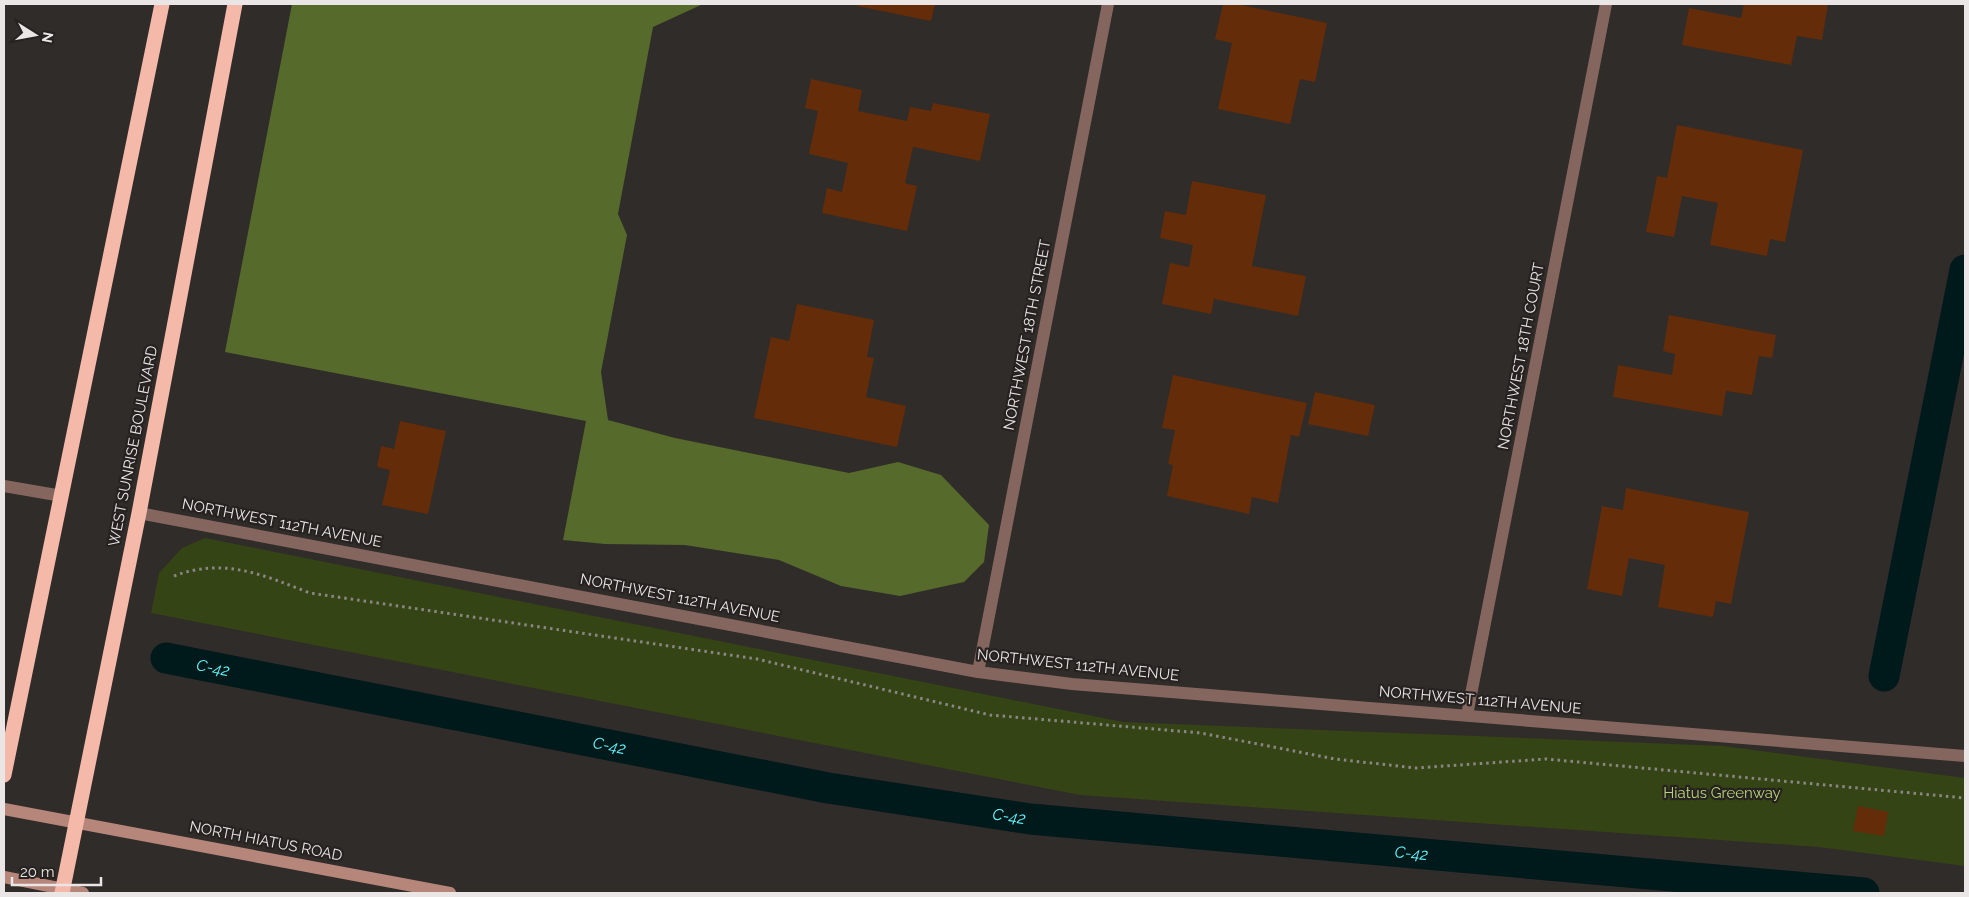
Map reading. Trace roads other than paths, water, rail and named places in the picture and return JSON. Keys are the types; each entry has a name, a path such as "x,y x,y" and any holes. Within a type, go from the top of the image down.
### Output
{"highway":[{"path":"4,775 162,4"},
{"name":"WEST SUNRISE BOULEVARD","path":"62,891 138,512 235,4"}],"main road":[{"name":"NORTH HIATUS ROAD","path":"4,809 450,893"},
{"path":"4,877 62,891 83,893"}],"street":[{"name":"NORTHWEST 18TH STREET","path":"978,672 1108,4"},
{"name":"NORTHWEST 18TH COURT","path":"1467,716 1606,4"},
{"path":"4,486 62,496"},
{"name":"NORTHWEST 112TH AVENUE","path":"138,512 978,672 1072,684 1965,756"}],"waterway":[{"path":"1884,676 1965,270"},
{"name":"C-42","path":"166,658 828,788 1030,819 1864,893"}],"park label":[{"name":"Hiatus Greenway","path":"1722,793"}]}
